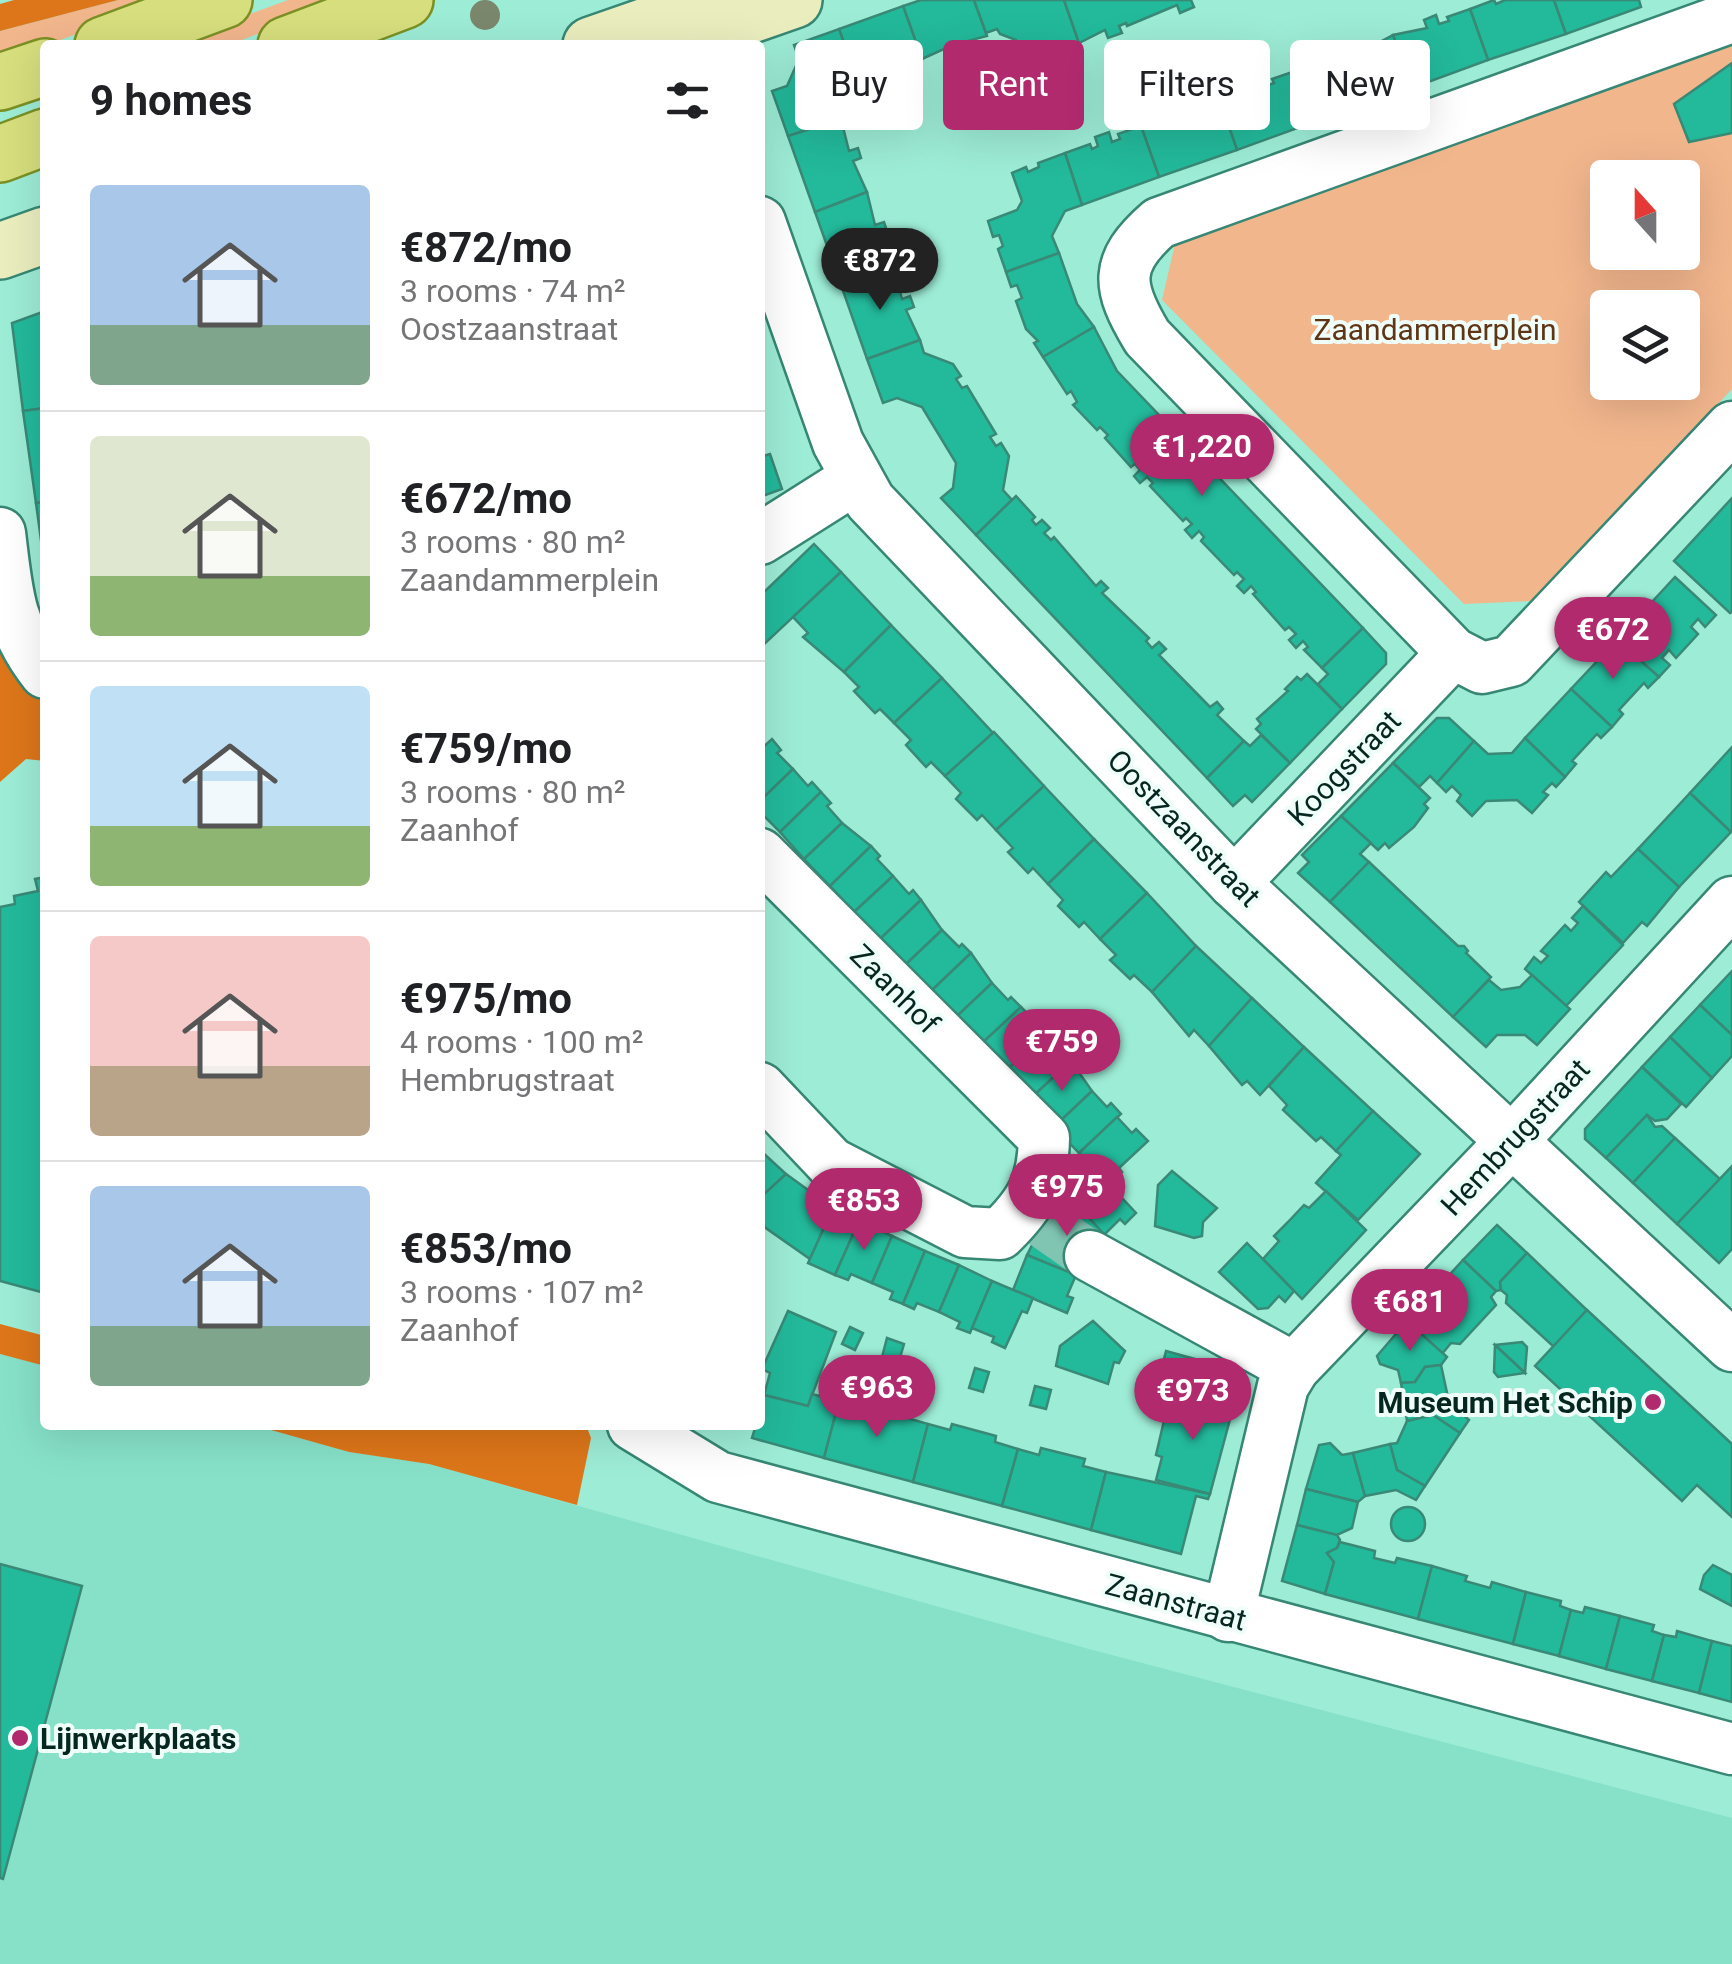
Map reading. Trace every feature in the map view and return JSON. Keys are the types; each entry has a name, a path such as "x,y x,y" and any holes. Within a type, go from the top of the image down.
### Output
{"main road":[{"path":"116,40 224,0"},
{"path":"299,40 405,0"},
{"path":"0,82 40,68"},
{"path":"0,154 40,139"}],"street":[{"path":"621,40 692,28 794,0"},
{"path":"1732,18 1159,223 1137,242 1124,267 1123,285 1130,309 1147,337 1453,654 1482,668 1511,661 1732,428"},
{"name":"Oostzaanstraat","path":"765,236 838,442 870,501 1234,882 1732,1346"},
{"path":"0,251 40,238"},
{"path":"0,282 40,268"},
{"path":"765,536 856,479"},
{"path":"0,533 14,625 24,647 40,667"},
{"name":"Koogstraat","path":"1234,882 1453,654"},
{"name":"Zaanhof","path":"765,859 1044,1138 1044,1171 1034,1216 1000,1234 965,1232 831,1163 765,1093"},
{"name":"Hembrugstraat","path":"1228,1616 1283,1386 1294,1368 1511,1142 1732,902"},
{"path":"1090,1256 1294,1368"},
{"name":"Zaanstraat","path":"641,1430 718,1477 1732,1749"}],"shaded area":[{"path":"14,0 118,0 0,31 0,4"},
{"path":"0,645 40,700 40,760 26,759 0,782"},
{"path":"0,1324 40,1335 40,1365 0,1354"},
{"path":"0,1354 40,1365 40,1430 271,1430 349,1452 429,1464 1089,1649 1732,1818 1732,1964 0,1964"},
{"path":"271,1430 588,1430 591,1438 577,1505 429,1464 349,1452"}],"green space":[{"path":"118,0 170,0 60,40 40,40 40,47 0,62 0,31"},
{"path":"288,0 345,0 242,40 179,40"},
{"name":"Zaandammerplein","path":"1732,39 1732,389 1532,601 1464,604 1162,300 1177,235"}],"building":[{"path":"921,0 974,0 987,36 943,40 943,49 923,59 923,40 915,40 903,6"},
{"path":"974,0 1064,0 1078,40 1016,40 997,29 986,33"},
{"path":"1064,0 1191,0 1194,7 1180,13 1177,5 1119,26 1122,33 1108,38 1105,30 1078,40"},
{"path":"1494,0 1496,4 1505,0 1554,0 1566,34 1488,60 1470,9"},
{"path":"1554,0 1639,0 1641,7 1566,34"},
{"path":"903,6 915,40 843,40 839,29"},
{"path":"1470,9 1488,60 1430,81 1430,40 1395,40 1393,35 1427,28 1424,20 1436,15 1439,24 1449,21 1447,17"},
{"path":"839,29 843,40 808,40"},
{"path":"1732,63 1732,133 1689,142 1674,104"},
{"path":"795,68 795,130 807,130 788,136 772,91 787,86"},
{"path":"1290,73 1292,130 1237,150 1230,130 1270,130 1272,79"},
{"path":"807,130 844,130 849,151 858,148 861,158 853,161 867,192 815,212 788,136"},
{"path":"1142,130 1230,130 1237,150 1159,177"},
{"path":"1142,130 1159,177 1082,205 1065,153 1090,144 1092,149 1098,146 1095,137 1109,132 1112,142 1120,139 1118,134"},
{"path":"1065,153 1082,205 1065,211 1052,236 1059,253 1006,272 998,249 1003,246 999,235 993,237 988,221 1017,210 1022,201 1012,173 1026,167 1028,172 1039,167 1038,163"},
{"path":"867,192 875,225 884,222 888,234 880,237 894,267 841,285 815,212"},
{"path":"1059,253 1077,304 1094,327 1043,357 1034,343 1038,341 1026,329 1016,301 1022,298 1017,285 1011,287 1006,272"},
{"path":"894,267 902,299 910,296 914,307 906,310 920,340 867,359 841,285"},
{"path":"40,313 40,409 23,411 12,323"},
{"path":"1094,327 1117,371 1363,628 1322,668 1304,650 1308,647 1303,641 1296,648 1289,640 1296,634 1289,627 1285,630 1253,594 1256,592 1251,586 1244,593 1237,586 1244,579 1237,572 1234,575 1201,541 1204,537 1199,531 1192,538 1185,530 1192,524 1186,518 1183,521 1150,486 1153,483 1147,477 1140,483 1134,476 1140,470 1135,464 1131,467 1105,438 1108,435 1100,427 1097,430 1073,405 1077,402 1071,391 1067,394 1043,357"},
{"path":"920,340 924,353 953,364 961,376 956,379 962,388 967,386 996,434 990,437 996,446 1001,443 1009,456 1003,490 1012,500 976,535 941,498 953,488 956,463 922,407 897,398 883,403 867,359"},
{"path":"40,409 40,503 36,503 23,411"},
{"path":"770,454 782,489 765,495 765,456"},
{"path":"1016,496 1035,517 1032,520 1036,525 1042,520 1050,528 1044,533 1051,540 1054,537 1096,586 1101,581 1108,588 1102,593 1149,638 1146,641 1152,648 1159,642 1166,649 1159,655 1210,707 1217,702 1223,709 1217,715 1244,741 1207,778 976,535"},
{"path":"1732,498 1732,612 1730,613 1674,561"},
{"path":"814,544 841,572 765,643 765,591"},
{"path":"841,572 891,625 844,672 803,637 808,633 793,617"},
{"path":"1675,577 1716,615 1705,627 1698,619 1691,627 1698,634 1676,658 1669,650 1662,658 1670,665 1659,677 1617,640"},
{"path":"891,625 942,678 894,723 880,709 875,713 854,691 859,687 844,672"},
{"path":"1363,628 1386,653 1386,664 1342,709 1318,684 1328,674 1322,668"},
{"path":"1617,640 1659,677 1648,688 1644,683 1619,710 1623,714 1612,727 1571,689"},
{"path":"1307,674 1342,709 1290,763 1256,729 1261,724 1257,719 1288,691 1285,689 1297,677 1301,680"},
{"path":"942,678 993,733 945,776 931,762 926,767 906,745 911,740 894,723"},
{"path":"1571,689 1612,727 1601,738 1597,734 1572,761 1576,764 1565,777 1525,738"},
{"path":"1437,718 1449,718 1474,741 1437,783 1430,776 1419,787 1393,763"},
{"path":"994,732 1044,786 996,830 982,815 977,820 956,799 961,793 945,776"},
{"path":"1261,735 1290,763 1252,802 1245,795 1233,806 1207,778 1244,741 1250,746"},
{"path":"1525,738 1565,777 1556,787 1552,783 1543,792 1548,795 1532,813 1517,800 1486,801 1472,816 1457,801 1461,795 1452,786 1446,792 1437,783 1474,741 1488,754 1512,753"},
{"path":"772,739 781,750 777,753 793,769 765,796 765,745"},
{"path":"1732,747 1732,831 1731,832 1690,793"},
{"path":"1393,763 1430,798 1424,804 1428,808 1414,827 1389,848 1385,843 1378,850 1341,816"},
{"path":"793,769 808,786 812,782 821,792 780,832 765,817 765,796"},
{"path":"1044,786 1094,839 1048,884 1033,868 1028,873 1008,852 1013,848 996,830"},
{"path":"821,792 842,823 804,859 780,832"},
{"path":"1690,793 1731,832 1679,887 1638,849"},
{"path":"1341,816 1371,843 1360,854 1369,862 1330,902 1298,873 1309,862 1302,855"},
{"path":"842,823 871,846 830,886 804,859"},
{"path":"1094,839 1147,893 1100,939 1084,922 1079,927 1058,906 1063,900 1048,884"},
{"path":"871,846 893,876 854,912 830,886"},
{"path":"1638,849 1679,887 1647,926 1642,922 1623,943 1579,902 1606,872 1611,877"},
{"path":"1369,862 1458,946 1464,946 1466,953 1491,977 1453,1017 1330,902"},
{"path":"893,876 909,894 913,890 921,900 880,939 854,912"},
{"path":"40,878 40,1292 0,1281 0,907 15,904 14,896 38,891 35,879"},
{"path":"1147,893 1196,946 1152,992 1110,960 1116,955 1100,939"},
{"path":"921,900 942,930 904,966 880,939"},
{"path":"1583,906 1623,945 1566,1006 1525,969 1534,957 1541,963 1548,956 1541,951 1565,925 1571,931 1578,923 1572,918"},
{"path":"942,930 971,953 930,992 904,966"},
{"path":"1196,946 1252,998 1209,1046 1194,1030 1189,1036 1152,992"},
{"path":"971,953 992,983 954,1019 930,992"},
{"path":"1732,971 1732,1035 1700,1005"},
{"path":"1532,975 1570,1009 1537,1045 1525,1035 1497,1035 1486,1047 1453,1017 1489,980 1501,990 1520,987"},
{"path":"992,983 1021,1007 979,1046 954,1019"},
{"path":"1252,998 1304,1047 1260,1095 1247,1081 1242,1085 1209,1046"},
{"path":"1700,1005 1732,1035 1732,1056 1712,1078 1670,1037"},
{"path":"1021,1007 1031,1017 1027,1021 1042,1036 1004,1073 979,1046"},
{"path":"1042,1036 1071,1061 1030,1099 1004,1073"},
{"path":"1670,1037 1712,1078 1686,1107 1642,1067"},
{"path":"1304,1047 1373,1111 1336,1151 1321,1137 1316,1141 1283,1110 1287,1105 1269,1086"},
{"path":"1071,1061 1092,1091 1054,1127 1030,1099"},
{"path":"1642,1067 1681,1104 1667,1119 1655,1121 1647,1115 1606,1158 1585,1139 1585,1129"},
{"path":"1092,1091 1107,1107 1111,1103 1121,1114 1079,1153 1054,1127"},
{"path":"1373,1111 1420,1154 1358,1220 1316,1183 1341,1155 1336,1151"},
{"path":"1647,1115 1655,1127 1662,1126 1675,1138 1633,1183 1606,1158"},
{"path":"1117,1117 1132,1133 1136,1129 1148,1141 1109,1183 1079,1153"},
{"path":"1675,1138 1720,1179 1677,1224 1633,1183"},
{"path":"765,1155 786,1174 765,1193"},
{"path":"1732,1166 1732,1249 1719,1263 1677,1224"},
{"path":"1096,1170 1136,1213 1125,1224 1120,1219 1104,1235 1067,1195"},
{"path":"1172,1171 1217,1208 1203,1222 1202,1236 1194,1238 1155,1226 1158,1185"},
{"path":"786,1174 833,1208 810,1259 765,1228 765,1193"},
{"path":"1326,1191 1366,1230 1302,1299 1263,1259 1279,1241 1274,1236 1304,1205 1309,1208"},
{"path":"1068,1196 1105,1235 1076,1276 1027,1255 1043,1223"},
{"path":"833,1208 859,1221 835,1275 808,1263"},
{"path":"859,1221 892,1236 872,1283 851,1274 848,1280 835,1275"},
{"path":"1497,1225 1527,1253 1500,1282 1501,1290 1496,1291 1463,1260"},
{"path":"892,1236 925,1251 903,1304 890,1299 893,1292 872,1283"},
{"path":"1247,1243 1294,1291 1285,1302 1279,1296 1268,1308 1258,1309 1219,1272"},
{"path":"925,1251 959,1265 939,1312 917,1303 914,1309 903,1304"},
{"path":"1527,1253 1587,1310 1554,1347 1506,1303 1507,1295 1501,1290 1500,1282"},
{"path":"1027,1255 1076,1275 1067,1296 1073,1298 1067,1313 1013,1290"},
{"path":"1463,1260 1496,1291 1491,1297 1496,1305 1460,1344 1451,1343 1442,1354 1407,1321"},
{"path":"959,1265 992,1281 970,1333 957,1328 960,1322 939,1312"},
{"path":"992,1281 1033,1298 1027,1313 1022,1311 1005,1348 992,1342 994,1337 972,1328"},
{"name":"Museum Het Schip","path":"1587,1310 1732,1444 1732,1517 1697,1485 1682,1501 1535,1366"},
{"path":"788,1311 836,1332 808,1406 765,1395 770,1373 765,1370"},
{"path":"1093,1321 1125,1351 1119,1363 1114,1362 1108,1384 1056,1366 1060,1346"},
{"path":"1407,1321 1447,1357 1441,1365 1425,1367 1415,1382 1401,1383 1398,1370 1380,1364 1377,1356"},
{"path":"850,1327 863,1333 855,1350 842,1344"},
{"path":"887,1338 904,1344 899,1361 882,1357"},
{"path":"1522,1342 1527,1347 1525,1373 1495,1345"},
{"path":"1495,1345 1525,1373 1498,1377 1494,1372"},
{"path":"1166,1351 1217,1365 1222,1373 1218,1389 1226,1391 1222,1405 1157,1386"},
{"path":"1441,1365 1449,1402 1469,1420 1460,1433 1433,1415 1407,1421 1401,1383 1415,1382 1425,1367"},
{"path":"975,1368 989,1372 983,1392 969,1388"},
{"path":"1035,1386 1051,1390 1046,1409 1030,1405"},
{"path":"1179,1391 1233,1408 1210,1494 1156,1480 1162,1457 1156,1455 1166,1412 1173,1414"},
{"path":"812,1394 839,1401 824,1458 752,1438 754,1430 765,1430 765,1395 808,1406"},
{"path":"862,1400 905,1411 904,1417 928,1424 913,1482 824,1458 839,1401 860,1406"},
{"path":"1433,1415 1460,1433 1425,1486 1397,1470 1390,1444 1397,1443 1407,1421"},
{"path":"928,1424 950,1430 952,1424 996,1436 995,1442 1018,1449 1002,1506 913,1482"},
{"path":"1330,1443 1342,1455 1353,1453 1365,1496 1358,1502 1306,1489 1319,1445"},
{"path":"1390,1444 1397,1470 1425,1486 1416,1500 1396,1490 1365,1496 1353,1453"},
{"path":"1041,1448 1085,1459 1083,1466 1106,1472 1091,1530 1002,1506 1018,1449 1039,1455"},
{"path":"1106,1472 1210,1494 1208,1499 1196,1496 1181,1554 1091,1530"},
{"path":"1306,1489 1358,1502 1352,1528 1337,1535 1297,1525"},
{"path":"1408,1507 1420,1512 1425,1524 1420,1536 1408,1541 1396,1536 1391,1524 1396,1512"},
{"path":"1297,1525 1337,1535 1340,1540 1337,1548 1327,1553 1334,1562 1325,1594 1282,1581"},
{"path":"1340,1542 1375,1551 1374,1558 1395,1563 1397,1558 1432,1566 1418,1619 1325,1594 1334,1562 1327,1553"},
{"name":"Lijnwerkplaats","path":"0,1564 82,1586 3,1879 0,1878"},
{"path":"1713,1565 1732,1575 1732,1606 1700,1589 1704,1575"},
{"path":"1432,1566 1467,1576 1465,1581 1490,1588 1492,1582 1526,1592 1513,1644 1418,1619"},
{"path":"1526,1592 1561,1601 1560,1606 1571,1610 1559,1656 1513,1644"},
{"path":"1585,1607 1620,1616 1606,1669 1559,1656 1571,1610 1583,1613"},
{"path":"1620,1616 1654,1625 1652,1631 1664,1635 1652,1681 1606,1669"},
{"path":"1677,1631 1712,1641 1699,1693 1652,1681 1664,1635 1676,1637"},
{"path":"1712,1641 1732,1646 1732,1702 1699,1693"}],"tunnel":[{"path":"1043,1223 1090,1256"}],"place":[{"name":"Museum Het Schip","path":"1653,1402"},
{"name":"Lijnwerkplaats","path":"20,1738"}]}
